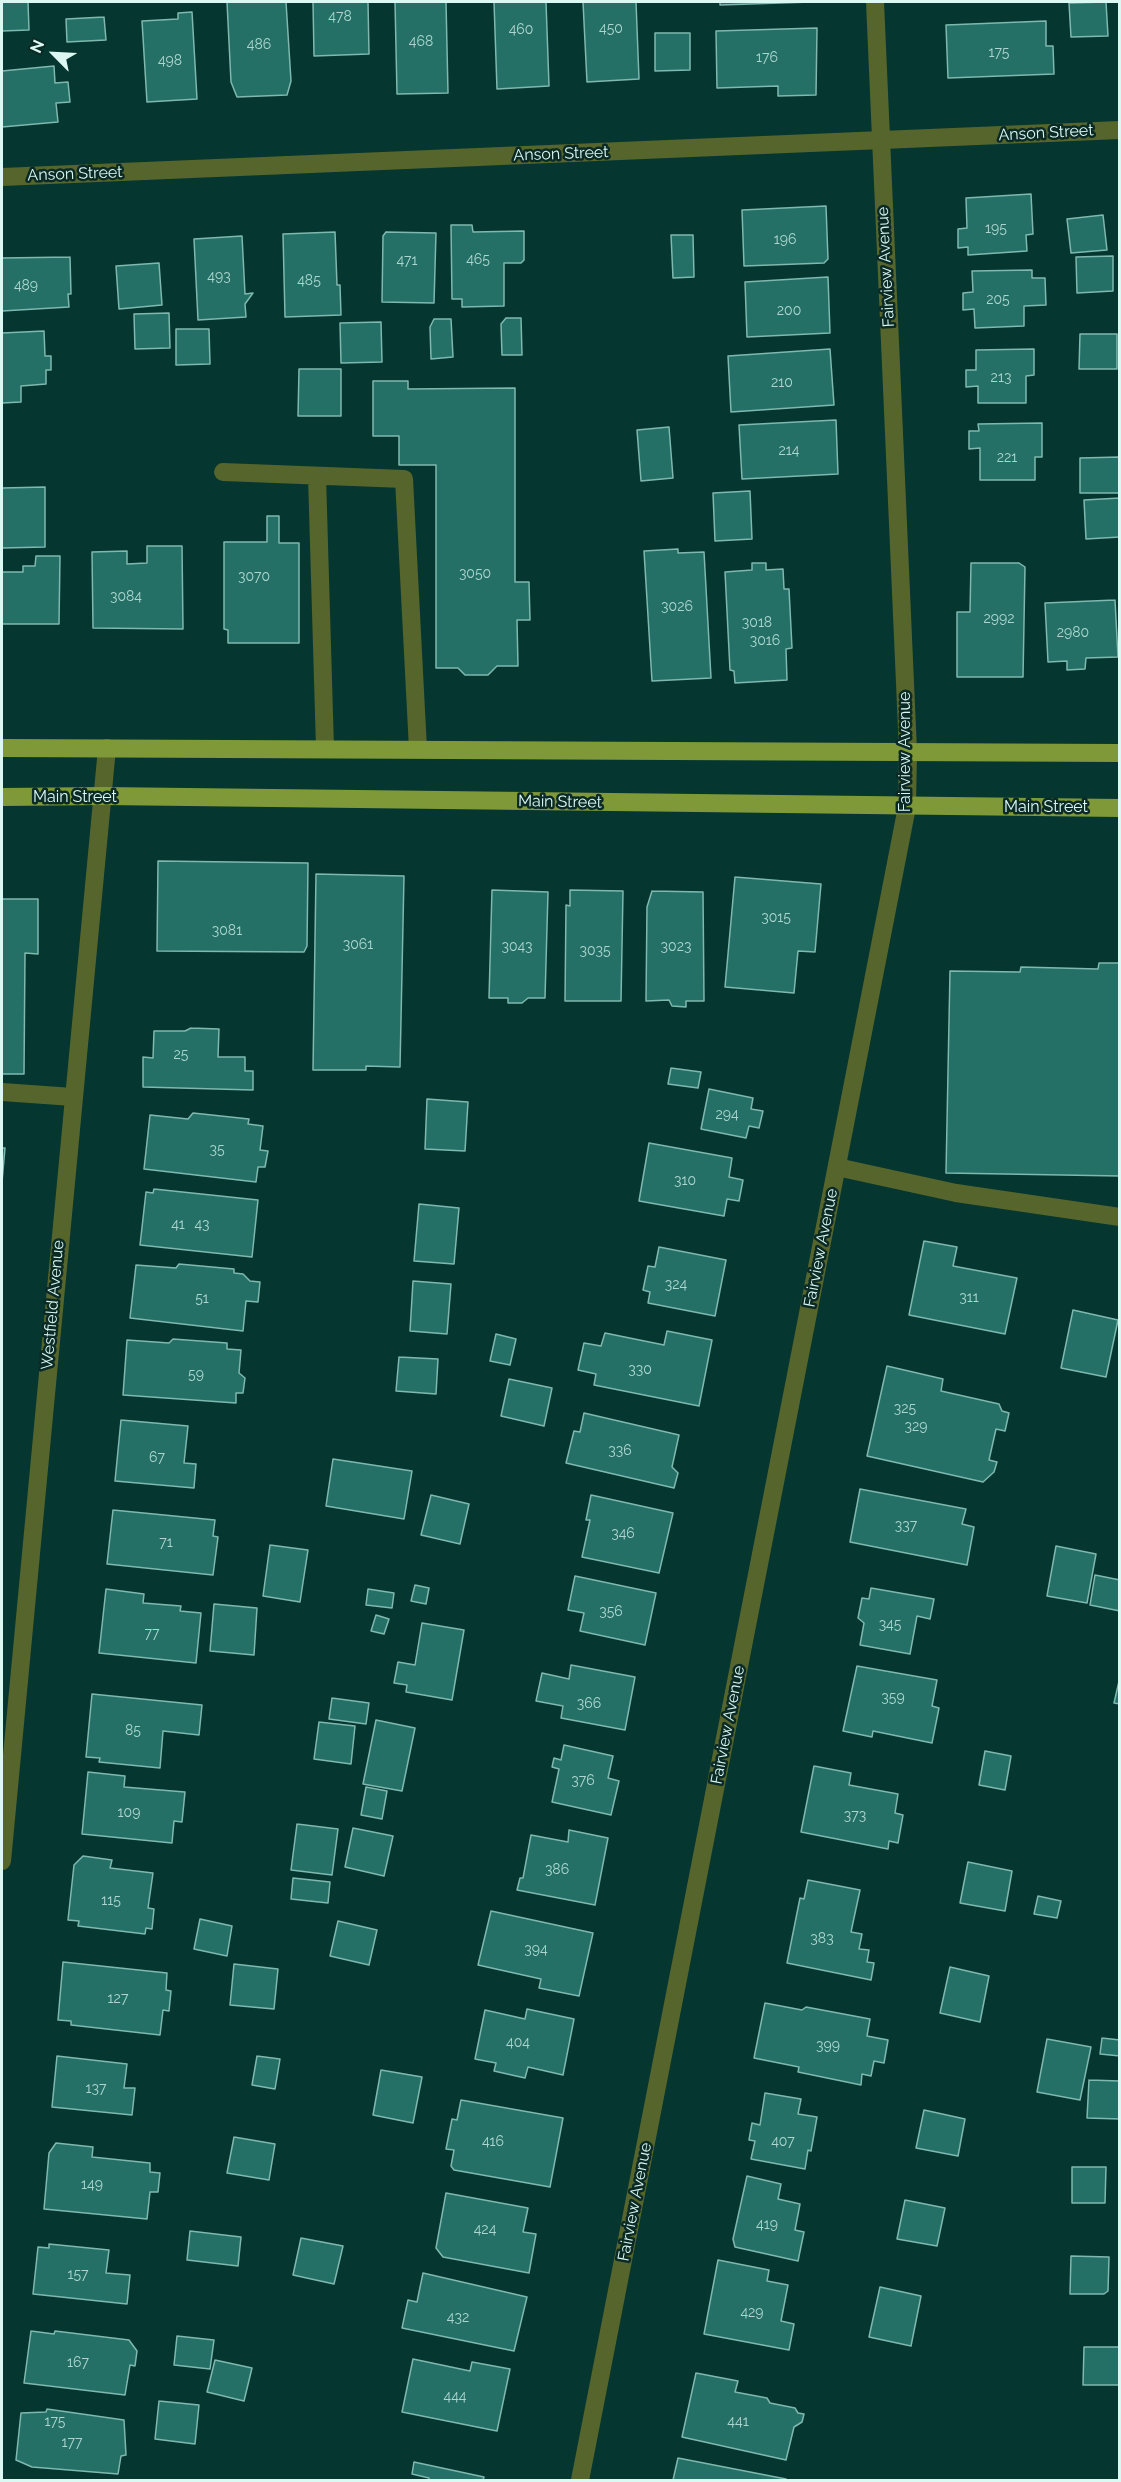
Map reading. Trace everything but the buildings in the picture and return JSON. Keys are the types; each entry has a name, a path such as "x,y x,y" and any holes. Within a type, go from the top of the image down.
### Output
{"main road":[{"path":"2,748 1119,753"},
{"name":"Main Street","path":"2,797 103,796 1119,808"}],"street":[{"name":"Fairview Avenue","path":"580,2481 908,807 908,751 875,2"},
{"name":"Anson Street","path":"2,177 1119,130"},
{"path":"223,472 404,479 418,749"},
{"path":"317,476 325,748"},
{"name":"Westfield Avenue","path":"2,1861 72,1097 107,748"},
{"path":"2,1092 72,1097"},
{"path":"837,1167 956,1193 1119,1217"}]}
